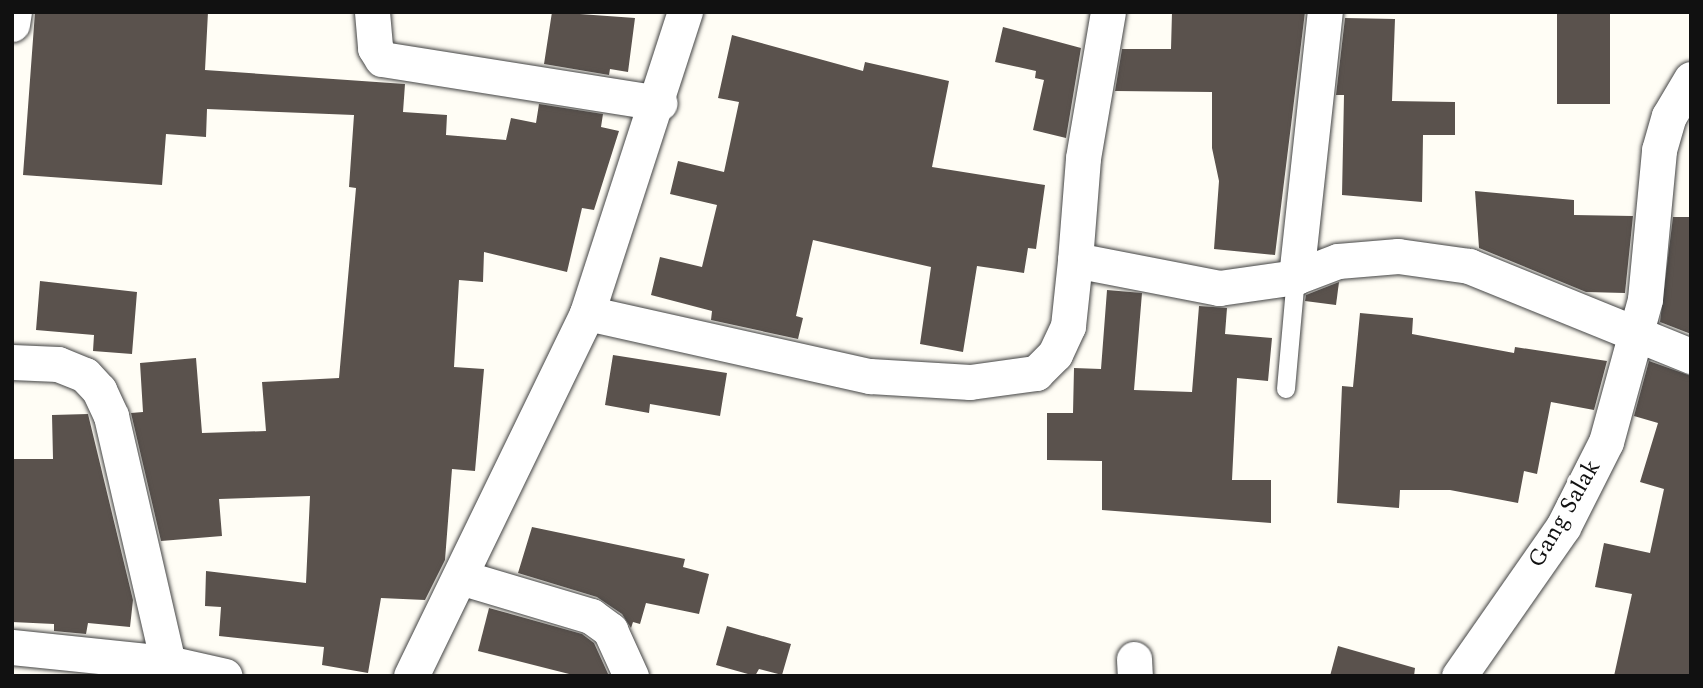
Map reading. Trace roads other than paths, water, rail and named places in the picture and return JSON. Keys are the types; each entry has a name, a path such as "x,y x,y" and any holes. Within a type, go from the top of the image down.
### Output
{"street":[{"path":"12,24 14,12"},
{"path":"372,12 375,48 382,59 660,103"},
{"path":"411,676 587,313 660,103 685,12"},
{"path":"587,313 870,376 916,382 1011,379 1036,373 1062,341 1075,260 1083,158 1108,12"},
{"path":"1296,277 1325,12"},
{"name":"Gang Salak","path":"1460,676 1586,485 1606,442 1645,299 1659,150 1669,116 1691,79"},
{"path":"1075,260 1219,288 1296,277 1368,256 1469,266 1636,336 1691,356"},
{"path":"12,362 58,364 85,375 99,390 111,416 168,669"},
{"path":"460,577 591,616 610,630 631,676"},
{"path":"12,647 225,676"}],"lane":[{"path":"1286,389 1296,277"}]}
